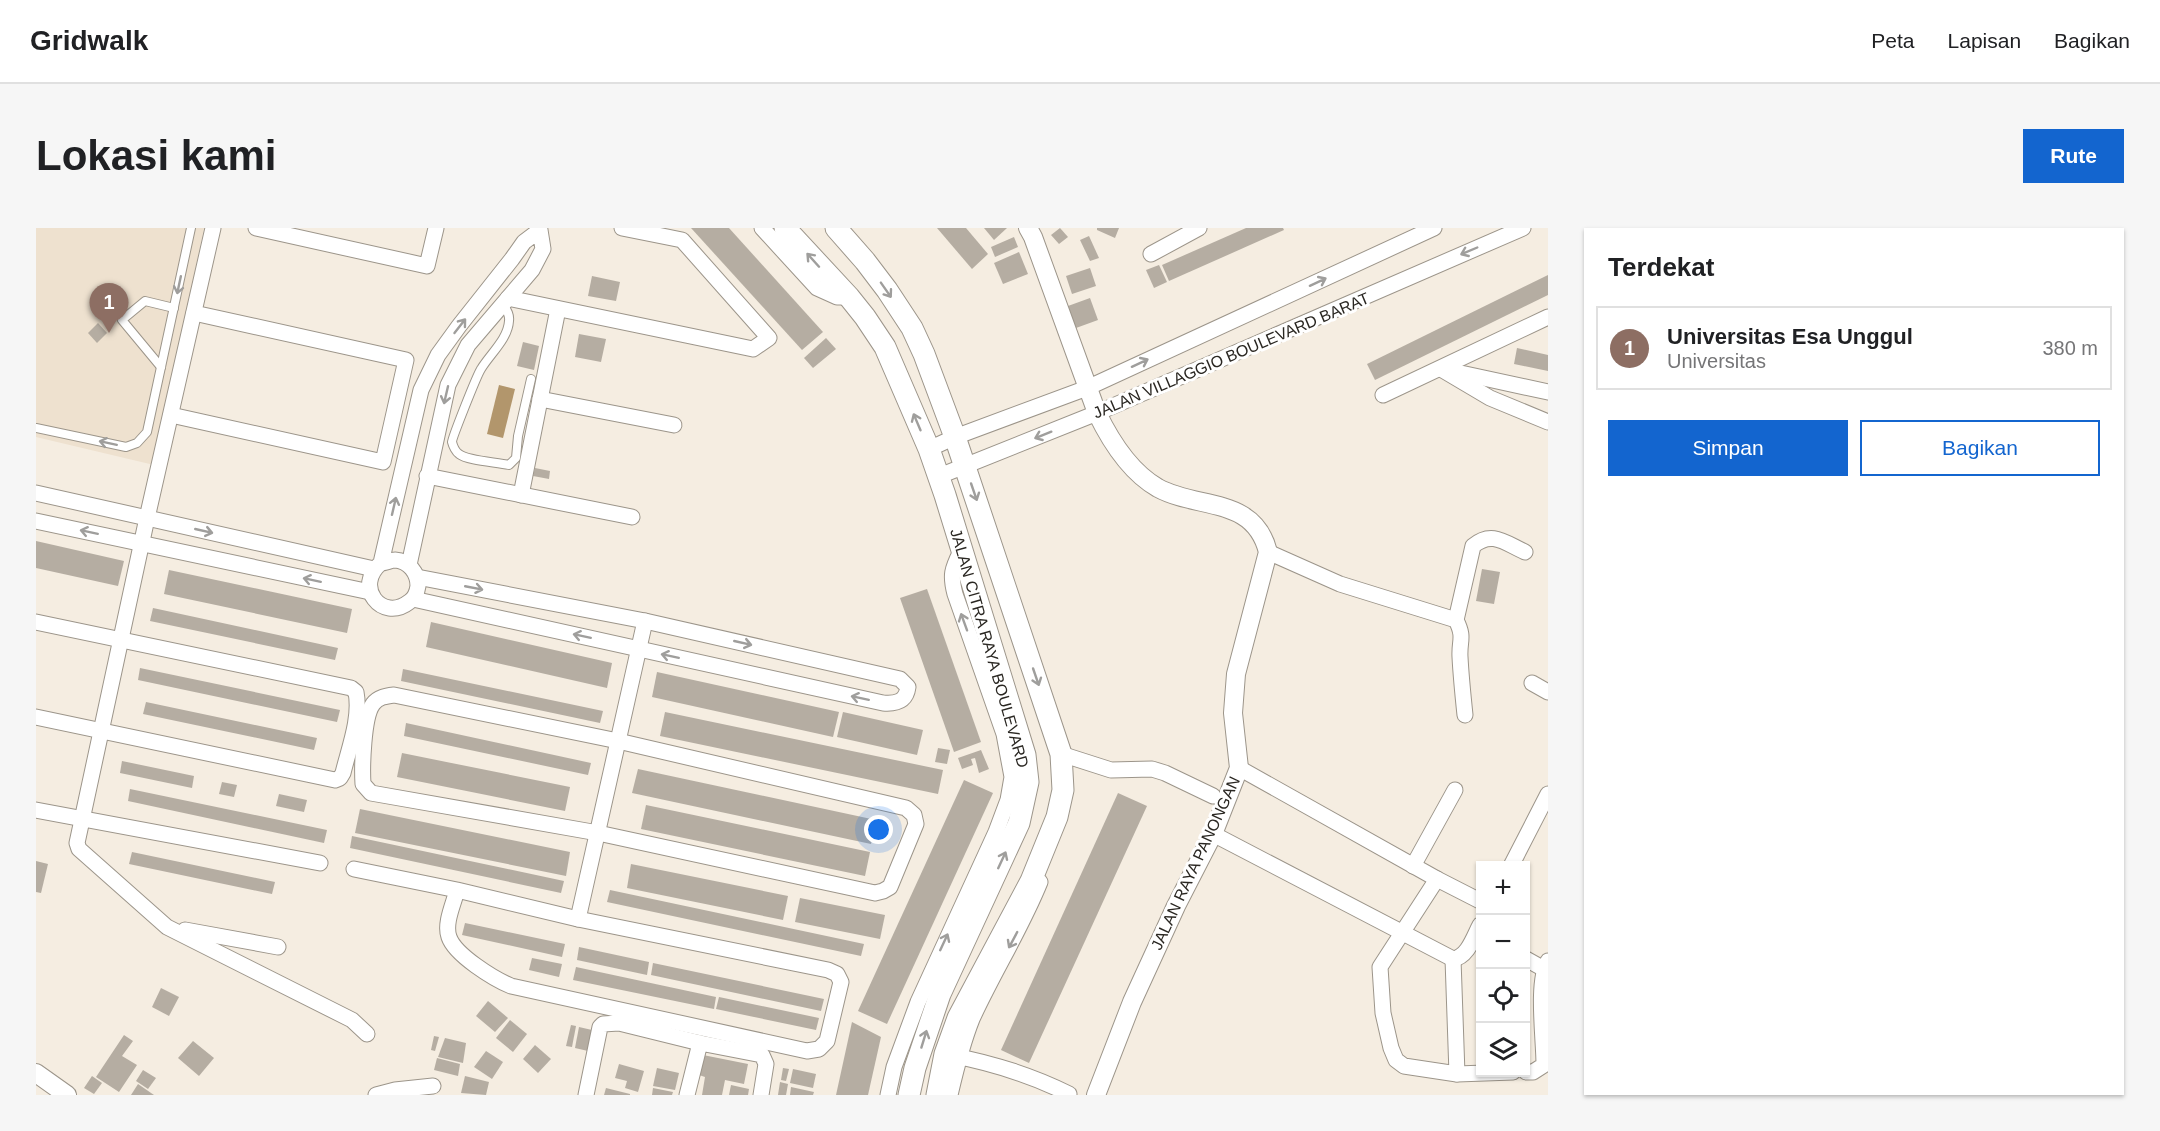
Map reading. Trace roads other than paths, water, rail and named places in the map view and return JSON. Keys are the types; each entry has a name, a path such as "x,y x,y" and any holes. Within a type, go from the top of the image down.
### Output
{"main road":[{"name":"JALAN CITRA RAYA BOULEVARD","path":"785,228 866,317 885,347 929,449 961,551 982,647 1011,733 1025,755 1028,782 1016,802 1019,823 978,891 937,980 929,1023 904,1069 909,1095"},
{"name":"JALAN CITRA RAYA BOULEVARD","path":"836,228 865,261 912,328 924,354 955,437 1061,762 1063,790 1057,817 1031,880 1020,915 958,1018 952,1055 937,1095"}],"street":[{"path":"213,228 147,518 77,843 79,849 167,927 352,1020 367,1034"},
{"path":"256,228 427,266 436,228"},
{"path":"505,301 558,309 753,349 769,338 682,240 622,228"},
{"path":"1028,228 1097,413 1116,446 1142,477 1172,494 1239,512 1253,521 1268,552 1340,584 1456,620"},
{"path":"1151,254 1199,228"},
{"name":"JALAN VILLAGGIO BOULEVARD BARAT","path":"929,449 955,437 1087,388 1434,228"},
{"name":"JALAN VILLAGGIO BOULEVARD BARAT","path":"938,477 1097,413 1523,228"},
{"path":"540,229 543,249 532,270 468,345 448,385 427,477 413,571 418,589 413,600 402,608 389,609 377,603 370,592 369,580 378,566 421,390 438,356 459,326 524,242 540,229"},
{"path":"763,229 817,288 837,297 849,297"},
{"path":"521,495 558,309"},
{"path":"171,415 383,462 406,360 194,313"},
{"path":"1383,394 1441,369 1548,317"},
{"path":"1441,369 1548,392"},
{"path":"1441,369 1490,398 1548,422"},
{"path":"540,399 674,425"},
{"path":"427,477 632,517"},
{"path":"36,493 378,566 396,560 413,571 645,621 900,680 908,687 907,694 902,700 892,704 883,703 413,600"},
{"path":"36,521 370,592"},
{"path":"1465,715 1460,654 1461,630 1456,620 1473,546 1482,539 1492,537 1525,552"},
{"name":"JALAN RAYA PANONGAN","path":"1096,1095 1137,991 1176,906 1213,834 1239,768 1233,713 1236,674 1268,552"},
{"path":"578,919 645,621"},
{"path":"36,622 351,688 356,692 357,699 356,719 343,773 335,780 36,717"},
{"path":"1532,683 1548,692"},
{"path":"394,695 618,741 906,808 914,815 916,824 890,887 875,893 598,833 371,793 363,784 361,761 372,704 383,696 394,695"},
{"path":"1061,762 1111,770 1152,769 1213,796"},
{"path":"1239,768 1476,899"},
{"path":"1413,866 1455,790"},
{"path":"1514,861 1548,794"},
{"path":"36,810 320,863"},
{"path":"1213,834 1453,959 1465,953 1476,935"},
{"path":"354,869 458,890 578,919 828,970 837,974 841,982 827,1041 819,1049 807,1051 511,986 492,978 471,962 448,937 448,925 458,890"},
{"path":"1437,879 1380,967 1383,1013 1391,1048 1396,1060 1404,1066 1456,1074 1476,1073"},
{"path":"167,927 278,947"},
{"path":"1453,959 1456,1074"},
{"path":"1530,960 1546,965 1542,985 1544,1065 1530,1072"},
{"path":"586,1095 600,1026 619,1023 700,1043 762,1055 766,1064 761,1095"},
{"path":"687,1095 700,1043"},
{"path":"950,1095 952,1055 1021,1073 1069,1094"},
{"path":"888,1095 904,1069"},
{"path":"36,1073 67,1095"},
{"path":"376,1095 395,1090 433,1086"}],"lane":[{"path":"36,428 126,447 137,443 147,432 191,228"},
{"path":"161,367 122,320 145,301 174,308"},
{"path":"505,301 510,322 504,337 476,378 468,403 454,432 452,442 456,452 464,457 509,465 513,462 516,458 518,436 531,379"}],"place":[{"name":"Universitas Esa Unggul","path":"109,333"}]}
